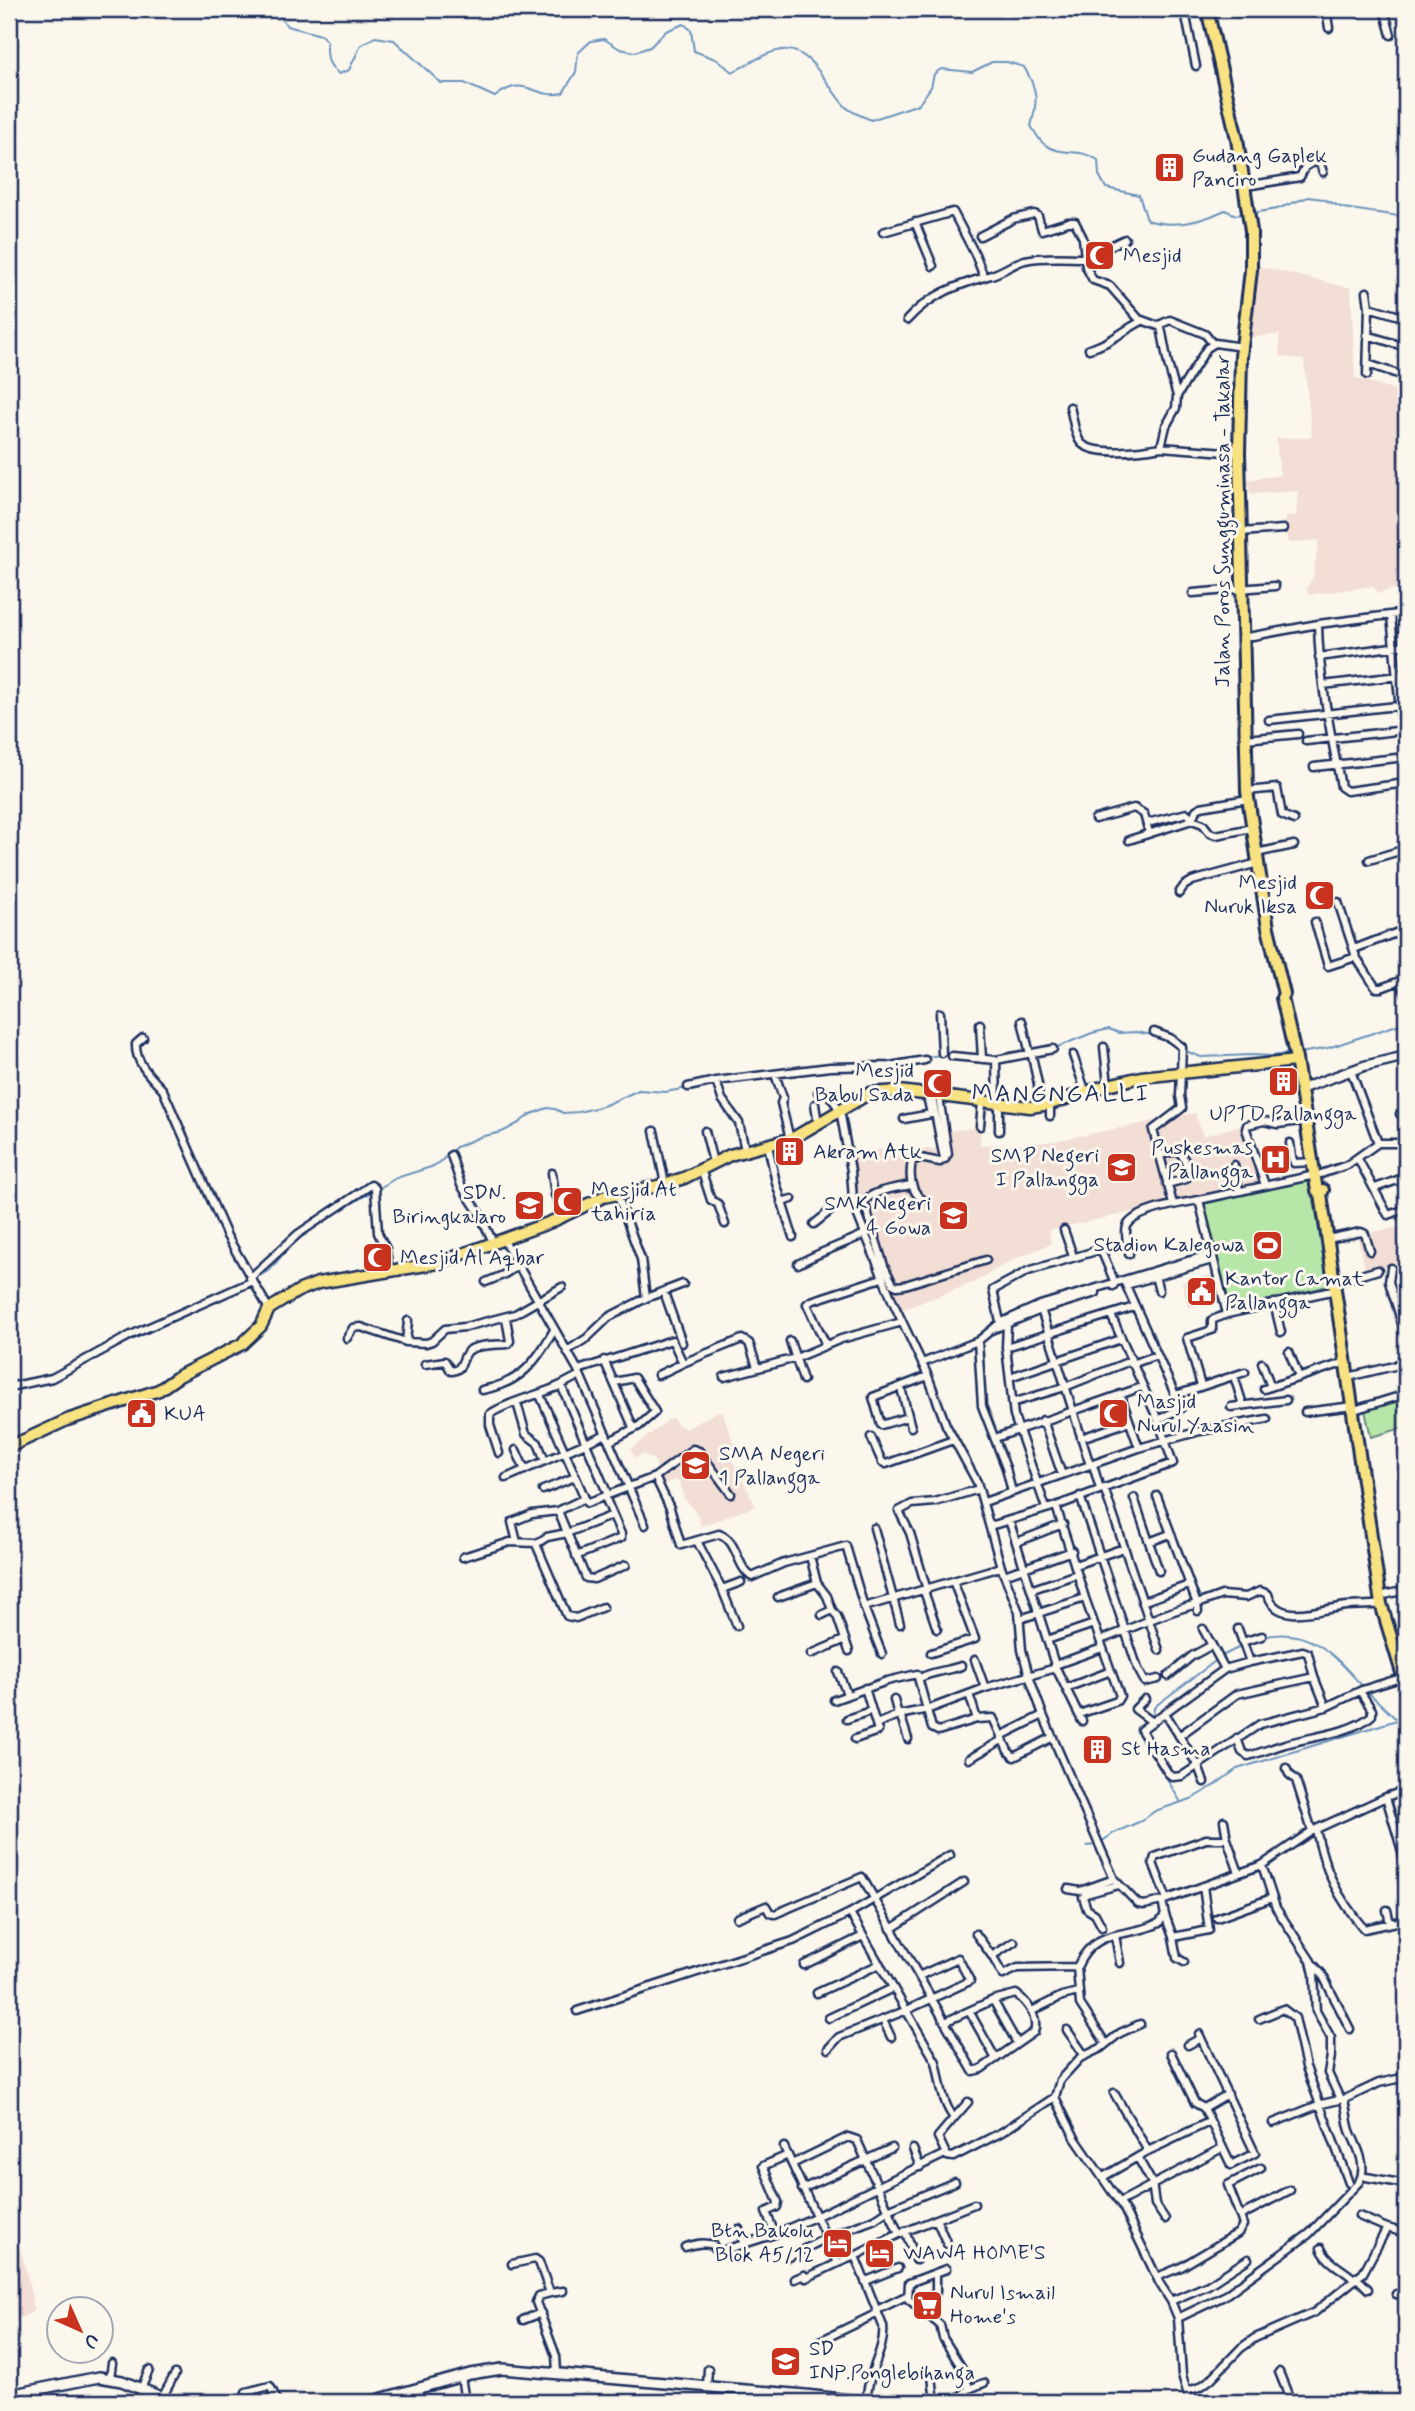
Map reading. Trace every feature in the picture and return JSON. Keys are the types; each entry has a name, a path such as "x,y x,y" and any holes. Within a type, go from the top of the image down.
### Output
{"highway":[{"name":"Jalan Poros Sungguminasa - Takalar","path":"1207,9 1225,80 1246,187 1251,231 1251,270 1242,346 1239,453 1247,795 1268,928 1297,1055"},
{"path":"1297,1055 1306,1087 1318,1175 1317,1191 1321,1194 1380,1600 1405,1681"},
{"path":"1297,1055 1313,1162 1318,1175"}],"main road":[{"path":"9,1447 67,1420 159,1390 179,1376 250,1339 261,1326 269,1309 298,1291 318,1283 438,1263 565,1216 603,1197 665,1184 745,1150 790,1139 870,1093 878,1091 934,1099 1044,1105 1141,1077 1180,1074 1297,1055"},
{"path":"369,2402 496,2369 557,2368 868,2402"},
{"path":"9,2395 111,2371 167,2398"}],"street":[{"path":"1192,9 1185,12 1196,66"},
{"path":"1326,9 1329,28"},
{"path":"1384,9 1391,35"},
{"path":"1246,187 1300,177 1307,165 1314,162 1320,164 1323,172"},
{"path":"883,232 953,212 984,277"},
{"path":"1075,212 1074,221 1083,238 1086,267 1093,280 1110,286 1131,313 1142,321 1159,326 1164,334 1168,364 1177,396 1176,408 1166,426 1161,447"},
{"path":"980,236 1013,219 1034,214 1038,216 1042,230 1074,221"},
{"path":"915,222 933,266"},
{"path":"906,320 925,301 1026,260 1085,258 1125,239"},
{"path":"1367,292 1367,375"},
{"path":"1369,307 1406,318"},
{"path":"1159,326 1170,320 1205,334 1213,344"},
{"path":"1089,349 1109,343 1123,331 1142,321"},
{"path":"1367,335 1406,348"},
{"path":"1177,396 1207,348 1213,344 1242,346"},
{"path":"1368,364 1406,377"},
{"path":"1070,407 1079,440 1085,446 1106,451 1161,447 1239,453"},
{"path":"1240,533 1283,529"},
{"path":"1194,593 1275,586"},
{"path":"1242,638 1318,624 1406,613"},
{"path":"1391,616 1406,749"},
{"path":"1318,624 1326,714 1341,787 1345,791 1406,783"},
{"path":"1319,657 1406,645"},
{"path":"1323,685 1406,675"},
{"path":"1269,720 1403,706"},
{"path":"1306,741 1404,731"},
{"path":"1245,739 1298,734"},
{"path":"1314,767 1406,757"},
{"path":"1129,840 1192,819 1200,807 1276,788 1282,815 1294,820"},
{"path":"1095,819 1134,808 1144,814 1149,833"},
{"path":"1147,823 1187,813 1216,835 1252,828"},
{"path":"1179,893 1192,881 1294,845"},
{"path":"1369,860 1406,849"},
{"path":"1338,902 1355,953 1375,987 1381,988 1400,981 1406,995"},
{"path":"1315,922 1328,966 1406,929"},
{"path":"940,1013 942,1053"},
{"path":"1022,1021 1044,1105 1050,1116"},
{"path":"980,1024 982,1059"},
{"path":"1154,1032 1175,1041 1182,1050 1182,1108 1153,1130 1173,1204"},
{"path":"142,1038 136,1044 138,1058 165,1093 221,1224 269,1309"},
{"path":"1104,1047 1108,1085"},
{"path":"952,1056 996,1060 1053,1049"},
{"path":"1073,1055 1086,1093"},
{"path":"1306,1087 1406,1056"},
{"path":"688,1087 846,1065 890,1066 925,1060"},
{"path":"996,1060 999,1131"},
{"path":"1352,1071 1378,1143"},
{"path":"776,1075 790,1139"},
{"path":"716,1083 726,1107 739,1123 745,1150"},
{"path":"818,1092 827,1092 840,1110 851,1171 853,1200 864,1234 928,1376 953,1440 974,1473 1001,1567 1020,1619 1022,1650 1029,1676 1043,1715 1116,1882 1138,1904 1164,1900 1262,1866 1314,1830 1406,1790"},
{"path":"904,1119 931,1114 934,1099"},
{"path":"923,1200 916,1195 911,1185 911,1164 915,1159 925,1158 936,1162 946,1156 934,1099"},
{"path":"980,1126 982,1102"},
{"path":"815,1104 818,1124"},
{"path":"1265,1185 1247,1125 1264,1121 1278,1124 1307,1121"},
{"path":"654,1131 665,1184"},
{"path":"705,1131 713,1162"},
{"path":"1290,1143 1294,1163 1313,1162"},
{"path":"1129,1254 1126,1233 1128,1225 1144,1214 1173,1204 1334,1171 1357,1159 1378,1143 1401,1143 1406,1146"},
{"path":"768,1145 781,1202 793,1237"},
{"path":"1159,1156 1179,1151 1184,1157 1189,1174 1186,1179 1167,1184"},
{"path":"452,1155 461,1185 517,1266 579,1372 645,1525"},
{"path":"1357,1159 1388,1215 1406,1209"},
{"path":"1234,1165 1239,1191"},
{"path":"701,1169 711,1200 718,1204 725,1224"},
{"path":"552,1174 555,1195 565,1216"},
{"path":"1375,1188 1406,1177"},
{"path":"9,1387 52,1378 131,1335 220,1298 251,1280 298,1234 371,1185 375,1188 378,1233 386,1249 389,1272"},
{"path":"911,1185 874,1194 864,1202 881,1257 893,1284 897,1286 912,1283 986,1260"},
{"path":"617,1194 638,1250 646,1298"},
{"path":"781,1202 792,1199"},
{"path":"814,1224 834,1208 853,1200"},
{"path":"1199,1200 1227,1314"},
{"path":"1064,1230 1073,1256"},
{"path":"1328,1240 1363,1232 1370,1251"},
{"path":"798,1264 823,1250 841,1246 864,1234"},
{"path":"1045,1508 1017,1429 1006,1347 993,1290 1028,1271 1101,1250 1114,1285"},
{"path":"1124,1283 1211,1257"},
{"path":"922,1363 978,1341 1002,1325 1040,1308 1186,1265"},
{"path":"486,1282 517,1266"},
{"path":"1391,1268 1389,1282 1406,1336"},
{"path":"1201,1387 1187,1339 1212,1330 1212,1320 1335,1287 1378,1270"},
{"path":"1155,1276 1159,1291"},
{"path":"826,1345 807,1304 882,1278"},
{"path":"1124,1283 1181,1409 1158,1420"},
{"path":"567,1350 587,1338 609,1317 646,1298 684,1284"},
{"path":"347,1338 353,1328 361,1327 406,1342 426,1343 445,1329 506,1318 562,1286"},
{"path":"664,1292 682,1343"},
{"path":"1274,1303 1281,1332"},
{"path":"1006,1347 1134,1307"},
{"path":"1040,1308 1081,1438 1102,1488 1159,1650"},
{"path":"990,1526 1056,1506 1173,1463 1158,1420 1111,1315"},
{"path":"425,1364 445,1361 451,1371 458,1371 466,1354 472,1349 508,1344 510,1341 506,1318"},
{"path":"406,1342 408,1321"},
{"path":"724,1377 796,1357 902,1322"},
{"path":"482,1390 502,1385 531,1366 554,1330"},
{"path":"658,1375 742,1339 749,1343 757,1367"},
{"path":"1010,1377 1121,1339"},
{"path":"499,1453 489,1416 499,1409 540,1395 604,1360 672,1340 683,1363"},
{"path":"790,1341 803,1380"},
{"path":"978,1341 982,1406 1012,1492"},
{"path":"1290,1352 1299,1377"},
{"path":"1012,1403 1157,1355"},
{"path":"604,1360 634,1429"},
{"path":"1348,1377 1394,1366 1406,1360"},
{"path":"1262,1363 1267,1388 1346,1362"},
{"path":"1176,1395 1245,1372"},
{"path":"908,1417 881,1425 872,1398 928,1376"},
{"path":"1234,1376 1243,1405"},
{"path":"506,1478 586,1442 634,1429 654,1411 634,1377 615,1382"},
{"path":"561,1385 586,1442 621,1538 576,1556"},
{"path":"995,1438 1142,1387"},
{"path":"901,1388 911,1427"},
{"path":"1120,1394 1139,1448"},
{"path":"1305,1412 1353,1408 1406,1394"},
{"path":"540,1395 583,1499 590,1504 655,1477 695,1449 731,1494"},
{"path":"1231,1407 1286,1400"},
{"path":"517,1403 526,1434 538,1443 545,1461"},
{"path":"984,1502 1139,1448 1200,1431 1267,1419"},
{"path":"1042,1420 1062,1475"},
{"path":"1081,1438 1129,1422"},
{"path":"871,1437 882,1462 886,1464 953,1440"},
{"path":"516,1450 525,1470"},
{"path":"542,1490 575,1477"},
{"path":"655,1477 670,1508 679,1544 682,1546 719,1534 724,1535 731,1543 744,1570 752,1577 784,1563 847,1546 864,1606 882,1654"},
{"path":"937,1629 910,1533 900,1510 912,1504 935,1502 979,1489"},
{"path":"1080,1496 1144,1681 1158,1679"},
{"path":"1157,1496 1197,1607"},
{"path":"1134,1498 1159,1571"},
{"path":"517,1542 512,1522 532,1514 558,1511 583,1499"},
{"path":"1009,1520 1056,1666 1080,1717 1119,1698 1056,1506"},
{"path":"558,1511 589,1580 625,1565"},
{"path":"463,1557 504,1544 536,1543 613,1515"},
{"path":"1017,1542 1063,1524"},
{"path":"874,1528 900,1624"},
{"path":"1149,1542 1170,1534"},
{"path":"697,1541 722,1589 737,1626"},
{"path":"536,1543 568,1617 576,1618 603,1607"},
{"path":"1075,1565 1124,1548"},
{"path":"1004,1576 1072,1550"},
{"path":"810,1556 817,1583 837,1616 849,1651"},
{"path":"864,1606 1001,1567"},
{"path":"1033,1589 1077,1574"},
{"path":"931,1653 975,1639 953,1581"},
{"path":"722,1589 741,1582"},
{"path":"778,1597 817,1583"},
{"path":"1142,1602 1189,1585"},
{"path":"1100,1640 1197,1607 1222,1595 1247,1597 1260,1591 1268,1594 1274,1607 1291,1614 1380,1600 1406,1590"},
{"path":"1020,1619 1084,1598"},
{"path":"822,1615 832,1610"},
{"path":"1047,1640 1094,1624"},
{"path":"1203,1629 1225,1670"},
{"path":"1237,1629 1250,1662"},
{"path":"1243,1644 1262,1636"},
{"path":"811,1654 844,1640"},
{"path":"876,1724 1029,1676 1102,1648"},
{"path":"1168,1676 1192,1656 1214,1649"},
{"path":"1326,1706 1306,1651 1225,1670 1165,1713 1149,1719 1141,1731 1169,1774 1182,1776 1260,1724 1326,1706 1364,1689 1405,1681"},
{"path":"975,1660 985,1688"},
{"path":"920,1678 961,1666"},
{"path":"1066,1688 1111,1671"},
{"path":"838,1672 847,1694"},
{"path":"834,1700 865,1688 917,1674 929,1709 932,1728 938,1731 992,1717 1011,1755 1016,1757 1053,1737"},
{"path":"1179,1737 1237,1694 1314,1677"},
{"path":"855,1739 878,1731 865,1688"},
{"path":"1237,1738 1242,1752 1248,1756 1339,1731 1367,1720 1372,1715 1364,1689"},
{"path":"969,1694 978,1719"},
{"path":"1145,1699 1135,1709 1149,1719"},
{"path":"894,1700 908,1739"},
{"path":"847,1719 870,1711"},
{"path":"1165,1713 1198,1766 1204,1782"},
{"path":"969,1759 1043,1715"},
{"path":"1286,1768 1296,1780 1329,1879 1364,1930 1406,1920"},
{"path":"1385,1797 1406,1865"},
{"path":"1224,1821 1227,1839 1239,1873"},
{"path":"1184,1962 1178,1959 1165,1915 1154,1858 1206,1839 1227,1839"},
{"path":"577,2011 781,1945 850,1913 950,1855"},
{"path":"1262,1866 1279,1913 1322,1974 1350,2029"},
{"path":"737,1918 766,1906 770,1913 775,1914 861,1877 973,2071 977,2072 1035,2029 1032,2011 1019,1995 1013,1994 945,2022"},
{"path":"891,1929 964,1882"},
{"path":"1068,1889 1080,1891 1116,1882"},
{"path":"1102,1927 1095,1914 1087,1909 1083,1897 1116,1882"},
{"path":"1173,1937 1197,1934 1210,1929 1203,1886"},
{"path":"1217,1918 1272,1898"},
{"path":"1387,1910 1390,1923"},
{"path":"850,1913 936,2063 946,2105 954,2118"},
{"path":"1106,2043 1080,2004 1077,1967 1090,1947 1115,1935 1157,1925 1165,1915"},
{"path":"976,1934 1003,1975 1018,1968 1077,1967"},
{"path":"1115,1935 1120,1963"},
{"path":"804,1965 863,1936"},
{"path":"992,1956 1014,1942"},
{"path":"828,2049 839,2037 970,1982 959,1958 919,1976"},
{"path":"1178,2318 1224,2296 1309,2234 1362,2176 1357,2142 1351,2133 1347,2108 1328,2073 1331,2038 1316,2011 1311,1962"},
{"path":"817,1993 880,1964"},
{"path":"829,2018 893,1988"},
{"path":"1032,2011 1062,1996 1077,1992"},
{"path":"993,2000 1017,2043"},
{"path":"1259,2019 1283,2009 1294,2018 1318,2105 1349,2183"},
{"path":"969,2011 996,2059"},
{"path":"883,2020 891,2037"},
{"path":"968,2102 938,2137 945,2154 953,2157 993,2137 1055,2097 1060,2080 1080,2058 1140,2024"},
{"path":"1067,2030 1085,2056"},
{"path":"1171,2053 1195,2103 1204,2109 1231,2165 1255,2153 1200,2036 1188,2045"},
{"path":"1273,2123 1379,2083 1406,2077"},
{"path":"1114,2093 1148,2151"},
{"path":"1204,2109 1228,2094"},
{"path":"1055,2097 1075,2138 1120,2202 1171,2301 1178,2318 1181,2366 1190,2402"},
{"path":"1403,2152 1406,2105"},
{"path":"1103,2177 1148,2151 1209,2122"},
{"path":"792,2164 851,2136 857,2140 916,2260"},
{"path":"784,2147 838,2263"},
{"path":"802,2189 892,2148"},
{"path":"1120,2202 1222,2148"},
{"path":"913,2149 920,2167"},
{"path":"685,2246 708,2244 713,2245 718,2252 775,2234 945,2154"},
{"path":"775,2234 766,2212 777,2207 778,2202 763,2166 788,2155"},
{"path":"1138,2158 1152,2183 1155,2204 1165,2219"},
{"path":"1157,2277 1181,2267 1238,2232 1243,2225 1228,2185 1261,2168"},
{"path":"1366,2177 1406,2184"},
{"path":"789,2257 826,2238 875,2219 890,2209 955,2182"},
{"path":"1240,2216 1290,2190"},
{"path":"795,2279 804,2275 806,2278 902,2232 974,2204"},
{"path":"1359,2216 1371,2223 1406,2233"},
{"path":"936,2219 947,2244"},
{"path":"1188,2391 1211,2379 1241,2348 1255,2338 1315,2312 1367,2268 1387,2228"},
{"path":"739,2229 744,2244"},
{"path":"1321,2248 1327,2259 1368,2290"},
{"path":"855,2256 883,2326 883,2337 867,2389 868,2402"},
{"path":"1171,2301 1208,2286 1248,2259"},
{"path":"512,2264 537,2260 550,2293"},
{"path":"866,2281 898,2268"},
{"path":"946,2269 909,2283 908,2299 940,2325 943,2338 966,2376 969,2389"},
{"path":"920,2308 936,2292 936,2274"},
{"path":"557,2368 537,2299 563,2291"},
{"path":"1396,2294 1406,2297"},
{"path":"818,2342 908,2295"},
{"path":"523,2320 541,2313"},
{"path":"707,2384 708,2369"},
{"path":"142,2386 149,2370"},
{"path":"1279,2372 1291,2401"},
{"path":"167,2398 175,2374"},
{"path":"461,2376 465,2402"},
{"path":"932,2376 935,2402"},
{"path":"954,2402 969,2389 984,2383"},
{"path":"246,2392 271,2386 278,2402"}],"shaded area":[{"path":"1258,266 1351,288 1355,378 1406,393 1406,586 1378,593 1373,586 1308,595 1307,587 1313,578 1319,540 1288,543 1285,526 1285,517 1296,515 1298,491 1250,494 1247,480 1280,475 1276,438 1312,436 1304,360 1280,356 1279,334 1247,338"},
{"path":"927,1097 944,1099 950,1131 980,1127 980,1145 1055,1141 1195,1113 1203,1136 1244,1124 1259,1184 1182,1201 1176,1200 1169,1204 1049,1230 1051,1244 1016,1258 973,1283 901,1310 858,1202 853,1150 936,1149"},
{"name":"Puskesmas Pallangga","path":"1288,1145 1293,1170 1263,1175 1259,1150"},
{"path":"1406,1226 1406,1260 1366,1274 1357,1235"},
{"name":"Kantor Camat Pallangga","path":"1216,1274 1221,1300 1188,1307 1182,1282"},
{"name":"SMA Negeri 1 Pallangga","path":"718,1411 723,1413 736,1450 731,1458 756,1506 701,1526 697,1514 683,1496 680,1483 675,1480 661,1485 655,1473 659,1470 653,1459 642,1454 636,1458 630,1450 672,1417 686,1429"},
{"path":"9,2213 26,2269 34,2311 9,2324"}],"green space":[{"name":"Stadion Kalegowa","path":"1311,1181 1328,1286 1230,1310 1203,1204"},
{"path":"1406,1394 1406,1427 1371,1437 1364,1406"}],"waterway":[{"path":"275,9 287,26 321,35 327,41 328,59 339,74 349,70 361,45 375,37 394,40 441,83 464,83 495,97 514,87 544,93 563,93 576,72 578,53 591,41 604,39 620,49 635,52 650,47 666,31 684,24 691,30 694,51 718,60 732,72 775,51 793,51 802,55 819,71 846,107 871,120 919,104 931,87 934,74 941,69 972,72 992,62 1007,62 1024,67 1032,82 1036,102 1031,126 1042,142 1050,148 1084,154 1098,160 1099,175 1106,188 1139,195 1147,220 1177,224 1197,221 1225,210 1236,215 1243,214"},
{"path":"1252,213 1277,209 1308,197 1323,199 1343,208 1406,217"},
{"path":"1300,1053 1328,1048 1406,1022"},
{"path":"1055,1048 1109,1029 1119,1033 1153,1035 1170,1042"},
{"path":"1183,1050 1201,1057 1272,1056 1291,1053"},
{"path":"921,1058 940,1055"},
{"path":"378,1189 396,1178 439,1163 456,1147 502,1132 529,1115 547,1108 563,1113 579,1112 603,1106 639,1090 665,1092 688,1088"},
{"path":"318,1224 373,1191"},
{"path":"255,1278 270,1270 291,1244"},
{"path":"102,1354 211,1303"},
{"path":"33,1379 48,1376"},
{"path":"9,1380 24,1381"},
{"path":"1263,1637 1280,1634 1295,1636 1321,1646 1364,1688"},
{"path":"1222,1656 1242,1646"},
{"path":"1139,1728 1153,1717 1154,1708 1158,1704 1218,1659"},
{"path":"1368,1692 1394,1717 1406,1717"},
{"path":"1101,1842 1155,1811 1191,1799 1237,1769 1397,1720"},
{"path":"1147,1745 1180,1801"},
{"path":"1087,1846 1096,1845"}],"place":[{"name":"Gudang Gaplek Panciro","path":"1169,168"},
{"name":"Mesjid","path":"1100,256"},
{"name":"Mesjid Nuruk Iksa","path":"1320,895"},
{"name":"UPTD Pallangga","path":"1283,1082"},
{"name":"Mesjid Babul Sada","path":"937,1083"},
{"name":"Akram Atk","path":"790,1152"},
{"name":"Puskesmas Pallangga","path":"1276,1160"},
{"name":"SMP Negeri I Pallangga","path":"1122,1168"},
{"name":"Mesjid At tahiria","path":"568,1202"},
{"name":"SDN. Biringkalaro","path":"529,1205"},
{"name":"SMK Negeri 4 Gowa","path":"954,1216"},
{"name":"Stadion Kalegowa","path":"1268,1245"},
{"name":"Mesjid Al Aqbar","path":"377,1258"},
{"name":"Kantor Camat Pallangga","path":"1202,1291"},
{"name":"KUA","path":"141,1414"},
{"name":"Masjid Nurul Yaasin","path":"1114,1414"},
{"name":"SMA Negeri 1 Pallangga","path":"696,1466"},
{"name":"St Hasma","path":"1098,1749"},
{"name":"Btn Bakolu Blok A5/12","path":"837,2243"},
{"name":"WAWA HOME'S","path":"880,2253"},
{"name":"Nurul Ismail Home's","path":"927,2305"},
{"name":"SD INP.Ponglebihanga","path":"786,2361"}],"district":[{"name":"MANGNGALLI","path":"1061,1094"}]}
